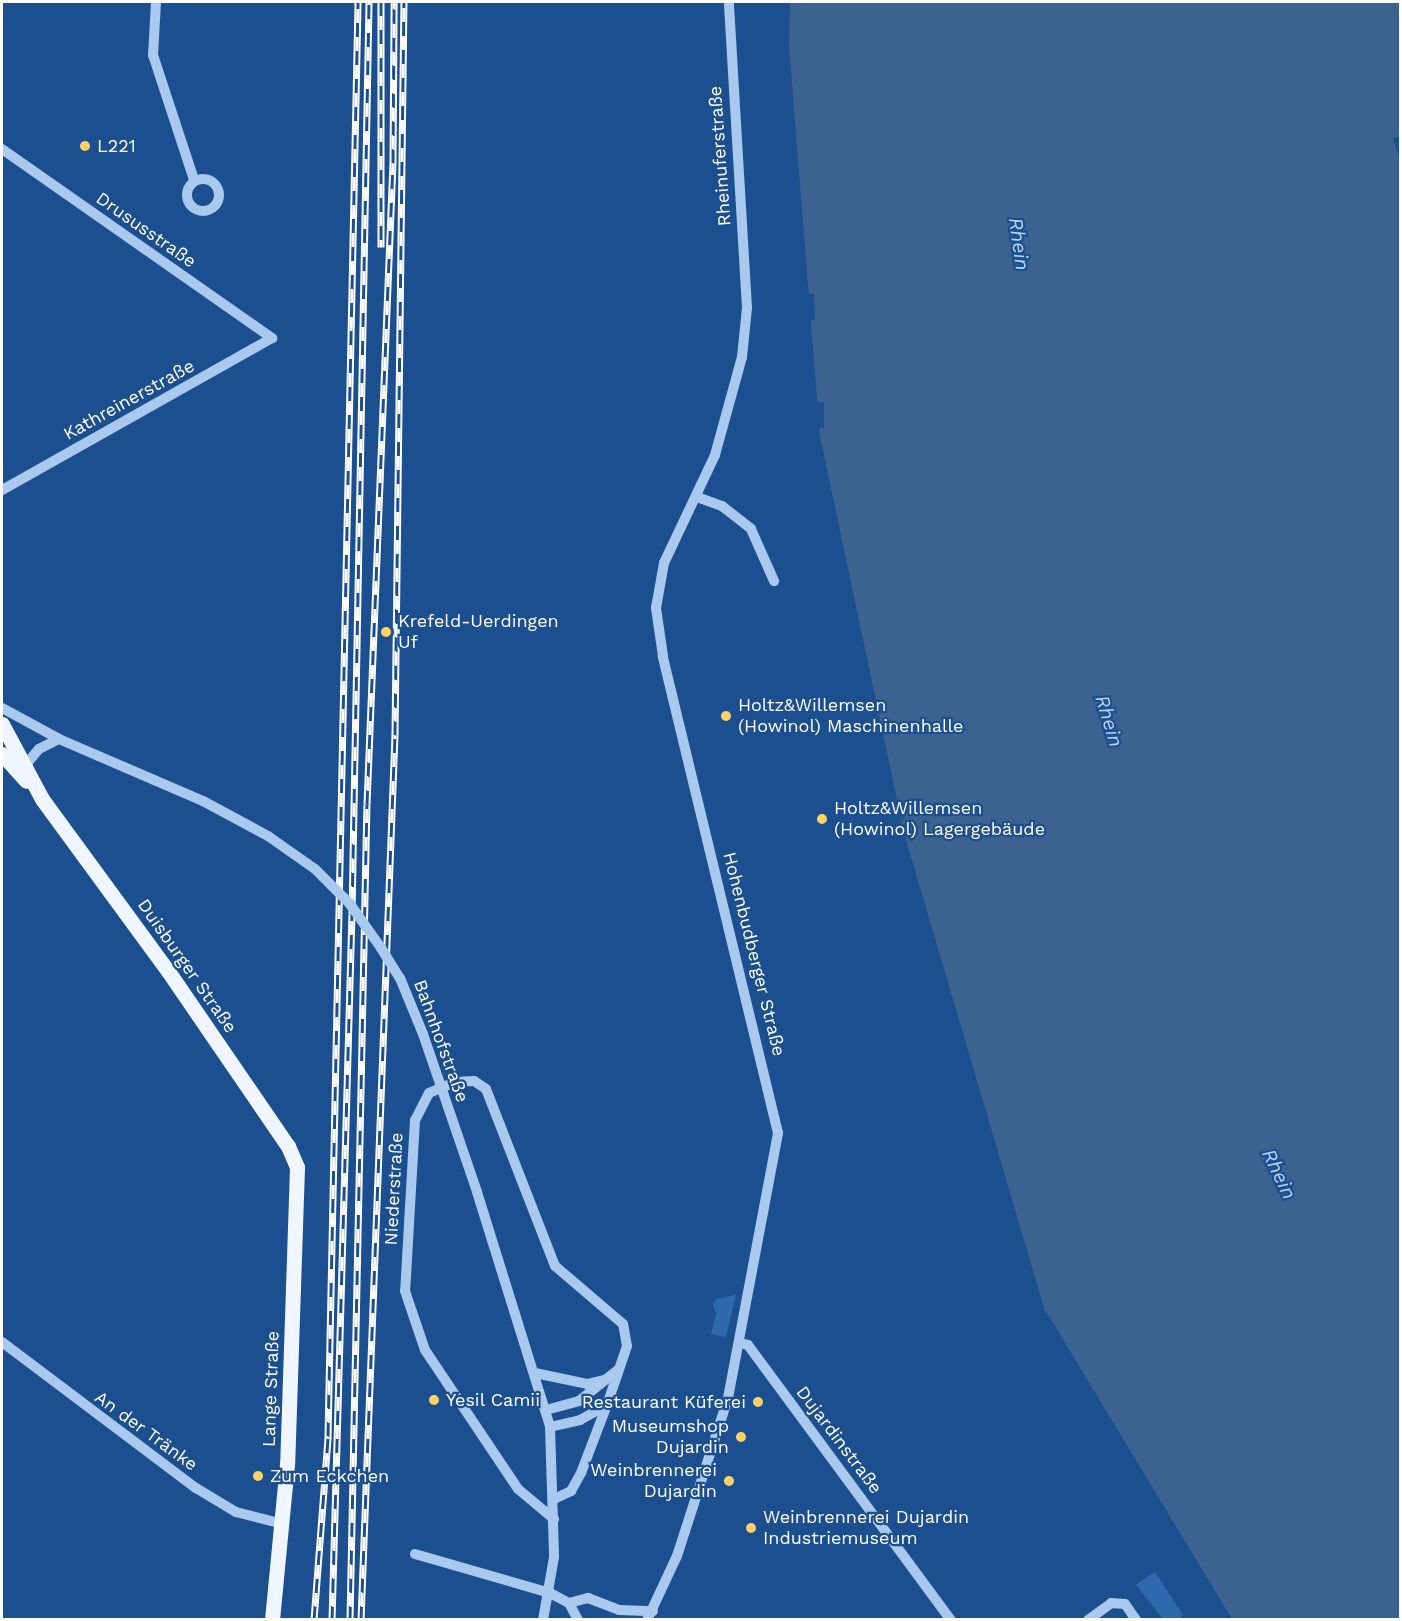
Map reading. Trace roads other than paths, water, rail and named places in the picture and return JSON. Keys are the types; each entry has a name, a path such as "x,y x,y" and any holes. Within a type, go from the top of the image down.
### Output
{"main road":[{"name":"Duisburger Straße","path":"2,724 42,799"},
{"name":"Duisburger Straße","path":"2,754 42,799 168,970 295,1160"},
{"name":"Lange Straße","path":"272,1620 283,1524 298,1182 295,1160"}],"street":[{"path":"156,2 153,55 194,180"},
{"name":"Rheinuferstraße","path":"729,2 747,308"},
{"name":"Drususstraße","path":"2,149 272,338"},
{"name":"Hohenbudberger Straße","path":"569,1603 588,1598 619,1610 650,1615 677,1556 715,1443 740,1343 778,1132 663,656 656,608 664,563 697,497 730,406 747,308"},
{"name":"Kathreinerstraße","path":"2,490 272,338"},
{"path":"697,497 722,506 751,529 774,581"},
{"name":"Bahnhofstraße","path":"2,708 59,739 203,801 268,836 315,869 350,904 400,978 423,1034 477,1192 550,1427 554,1518 550,1593 543,1620"},
{"path":"27,772 28,762 39,749 59,739"},
{"name":"Niederstraße","path":"554,1499 571,1491 581,1473 622,1367 627,1346 623,1324 605,1305 555,1266 486,1089 474,1081 455,1082 429,1093 415,1119 405,1291 425,1350 518,1489 554,1518"},
{"name":"An der Tränke","path":"2,1342 196,1488 236,1512 283,1524"},
{"name":"Dujardinstraße","path":"740,1343 748,1346 951,1620"},
{"path":"546,1410 579,1401 622,1367"},
{"path":"535,1373 587,1384 608,1379"},
{"path":"550,1427 580,1420 607,1405"},
{"path":"415,1554 550,1593 569,1603 578,1620"},
{"path":"1088,1620 1111,1603 1125,1604 1136,1620"}],"water":[{"name":"Rhein","path":"790,2 1400,2 1400,136 1393,138 1400,161 1400,1619 1232,1619 1044,1308 904,833 820,436 789,46"}],"railway":[{"path":"314,1620 328,1436 358,2"},
{"path":"332,1620 352,914 369,2"},
{"path":"381,2 381,247"},
{"path":"350,1620 367,804 393,163 394,2"},
{"path":"361,1620 395,735 404,2"}],"place":[{"name":"L221","path":"85,146"},
{"name":"Krefeld-Uerdingen Uf","path":"386,632"},
{"name":"Holtz&Willemsen (Howinol) Maschinenhalle","path":"726,716"},
{"name":"Holtz&Willemsen (Howinol) Lagergebäude","path":"822,819"},
{"name":"Yesil Camii","path":"434,1400"},
{"name":"Restaurant Küferei","path":"758,1402"},
{"name":"Museumshop Dujardin","path":"741,1437"},
{"name":"Zum Eckchen","path":"258,1476"},
{"name":"Weinbrennerei Dujardin","path":"729,1481"},
{"name":"Weinbrennerei Dujardin Industriemuseum","path":"751,1528"}]}
